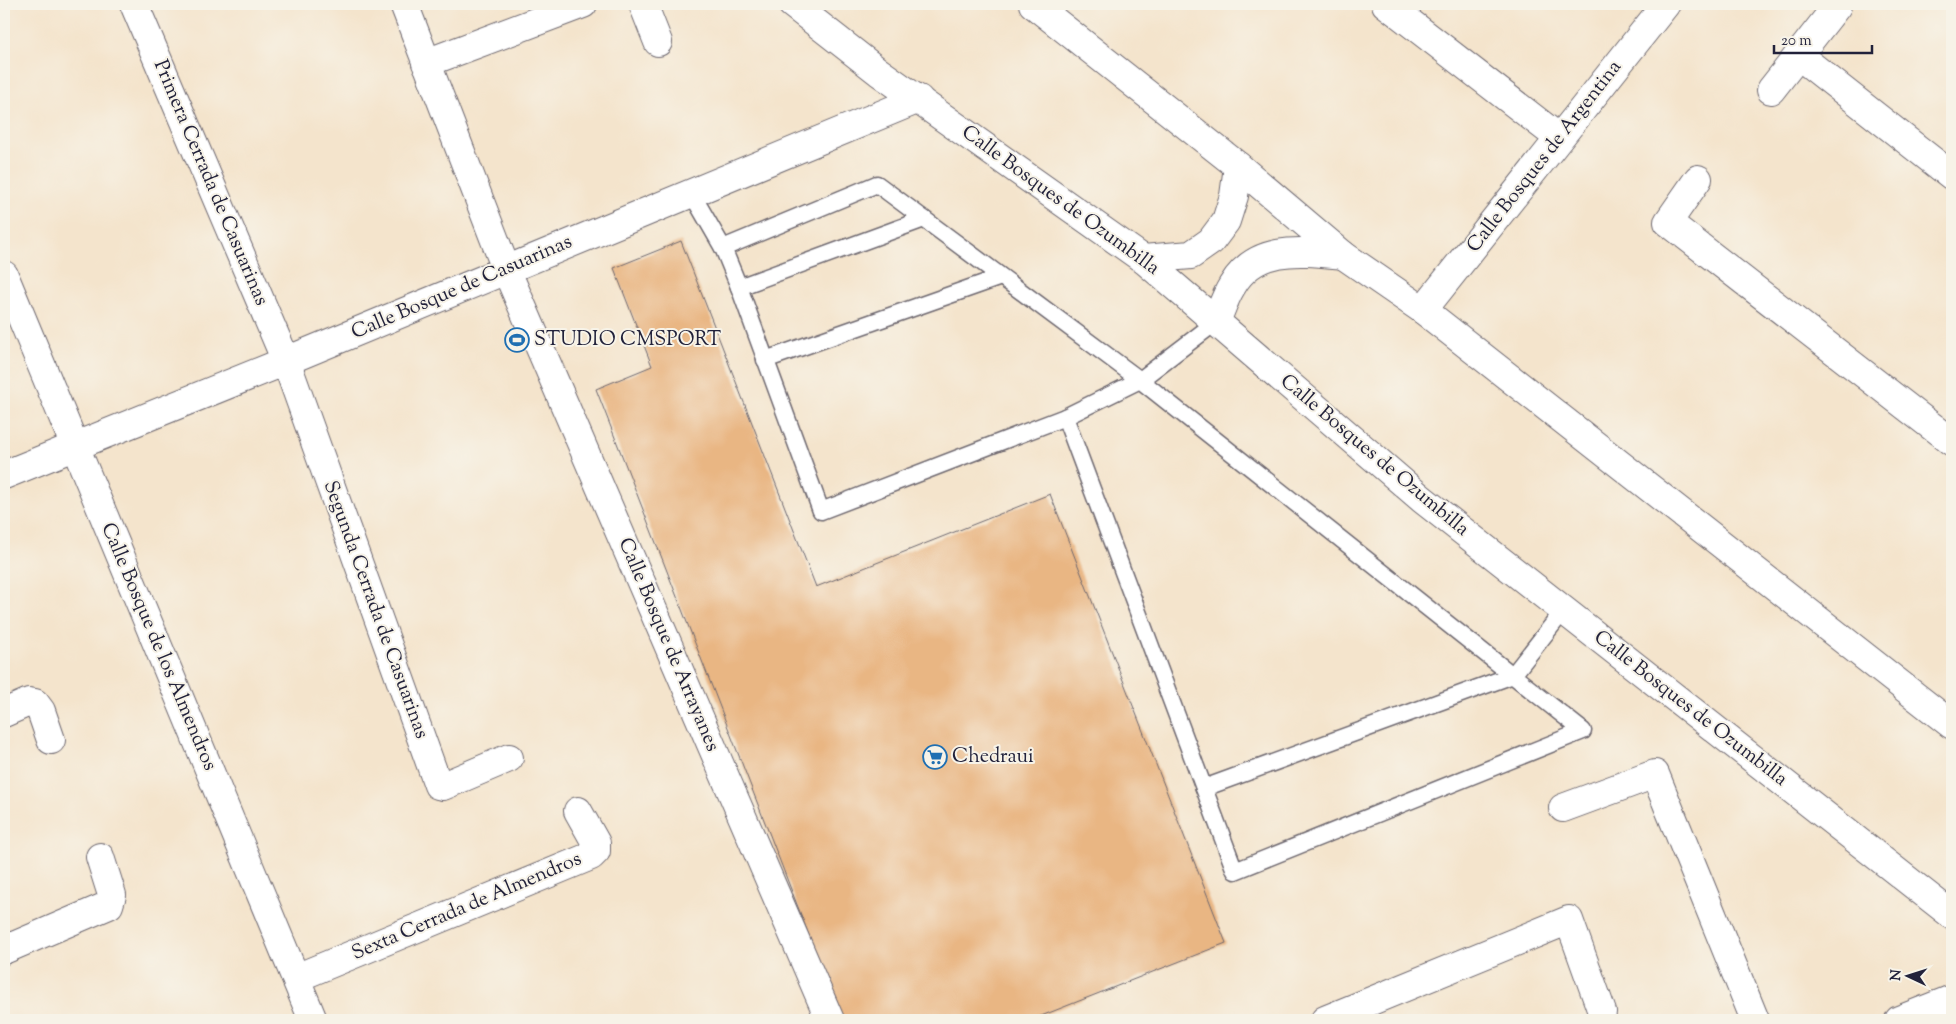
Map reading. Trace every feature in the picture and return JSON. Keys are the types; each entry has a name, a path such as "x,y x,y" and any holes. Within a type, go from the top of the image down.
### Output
{"street":[{"name":"Primera Cerrada de Casuarinas","path":"134,4 286,361"},
{"name":"Calle Bosque de Arrayanes","path":"404,4 506,269 830,1020"},
{"path":"426,63 583,4"},
{"path":"643,4 658,42"},
{"name":"Calle Bosques de Ozumbilla","path":"792,4 879,72 1143,259 1422,499 1952,915"},
{"path":"1033,4 1238,166 1343,255 1423,310 1950,720"},
{"path":"1386,4 1559,138"},
{"name":"Calle Bosques de Argentina","path":"1423,310 1666,4"},
{"path":"1771,90 1837,6"},
{"path":"1798,55 1952,176"},
{"name":"Calle Bosque de Casuarinas","path":"4,475 286,361 919,99"},
{"path":"1143,259 1191,255 1211,240 1226,221 1234,196 1238,166"},
{"path":"1698,180 1668,222 1952,442"},
{"path":"1216,322 1232,285 1252,264 1281,252 1343,255"},
{"name":"Calle Bosque de los Almendros","path":"4,275 313,1020"},
{"name":"Segunda Cerrada de Casuarinas","path":"286,361 438,785 443,786 508,758"},
{"path":"4,713 29,702 36,703 41,711 51,740"},
{"path":"1563,808 1655,774 1755,1020"},
{"name":"Sexta Cerrada de Almendros","path":"296,978 591,856 596,851 596,843 578,811"},
{"path":"4,950 109,905 112,895 100,857"},
{"path":"1325,1020 1568,920 1602,1012"},
{"path":"1899,1020 1952,999"}],"lane":[{"path":"723,248 877,184 1140,380 1583,731 1235,871 1064,417"},
{"path":"692,194 723,248 739,287 821,511 1064,417 1140,380 1216,322"},
{"path":"739,287 924,219"},
{"path":"765,360 1001,277"},
{"path":"1204,788 1513,675 1564,610"}],"building":[{"path":"681,241 816,587 1050,494 1226,943 1031,1020 842,1020 596,389 652,366 614,268"}],"place":[{"name":"STUDIO CMSPORT","path":"517,340"},
{"name":"Chedraui","path":"935,757"}]}
